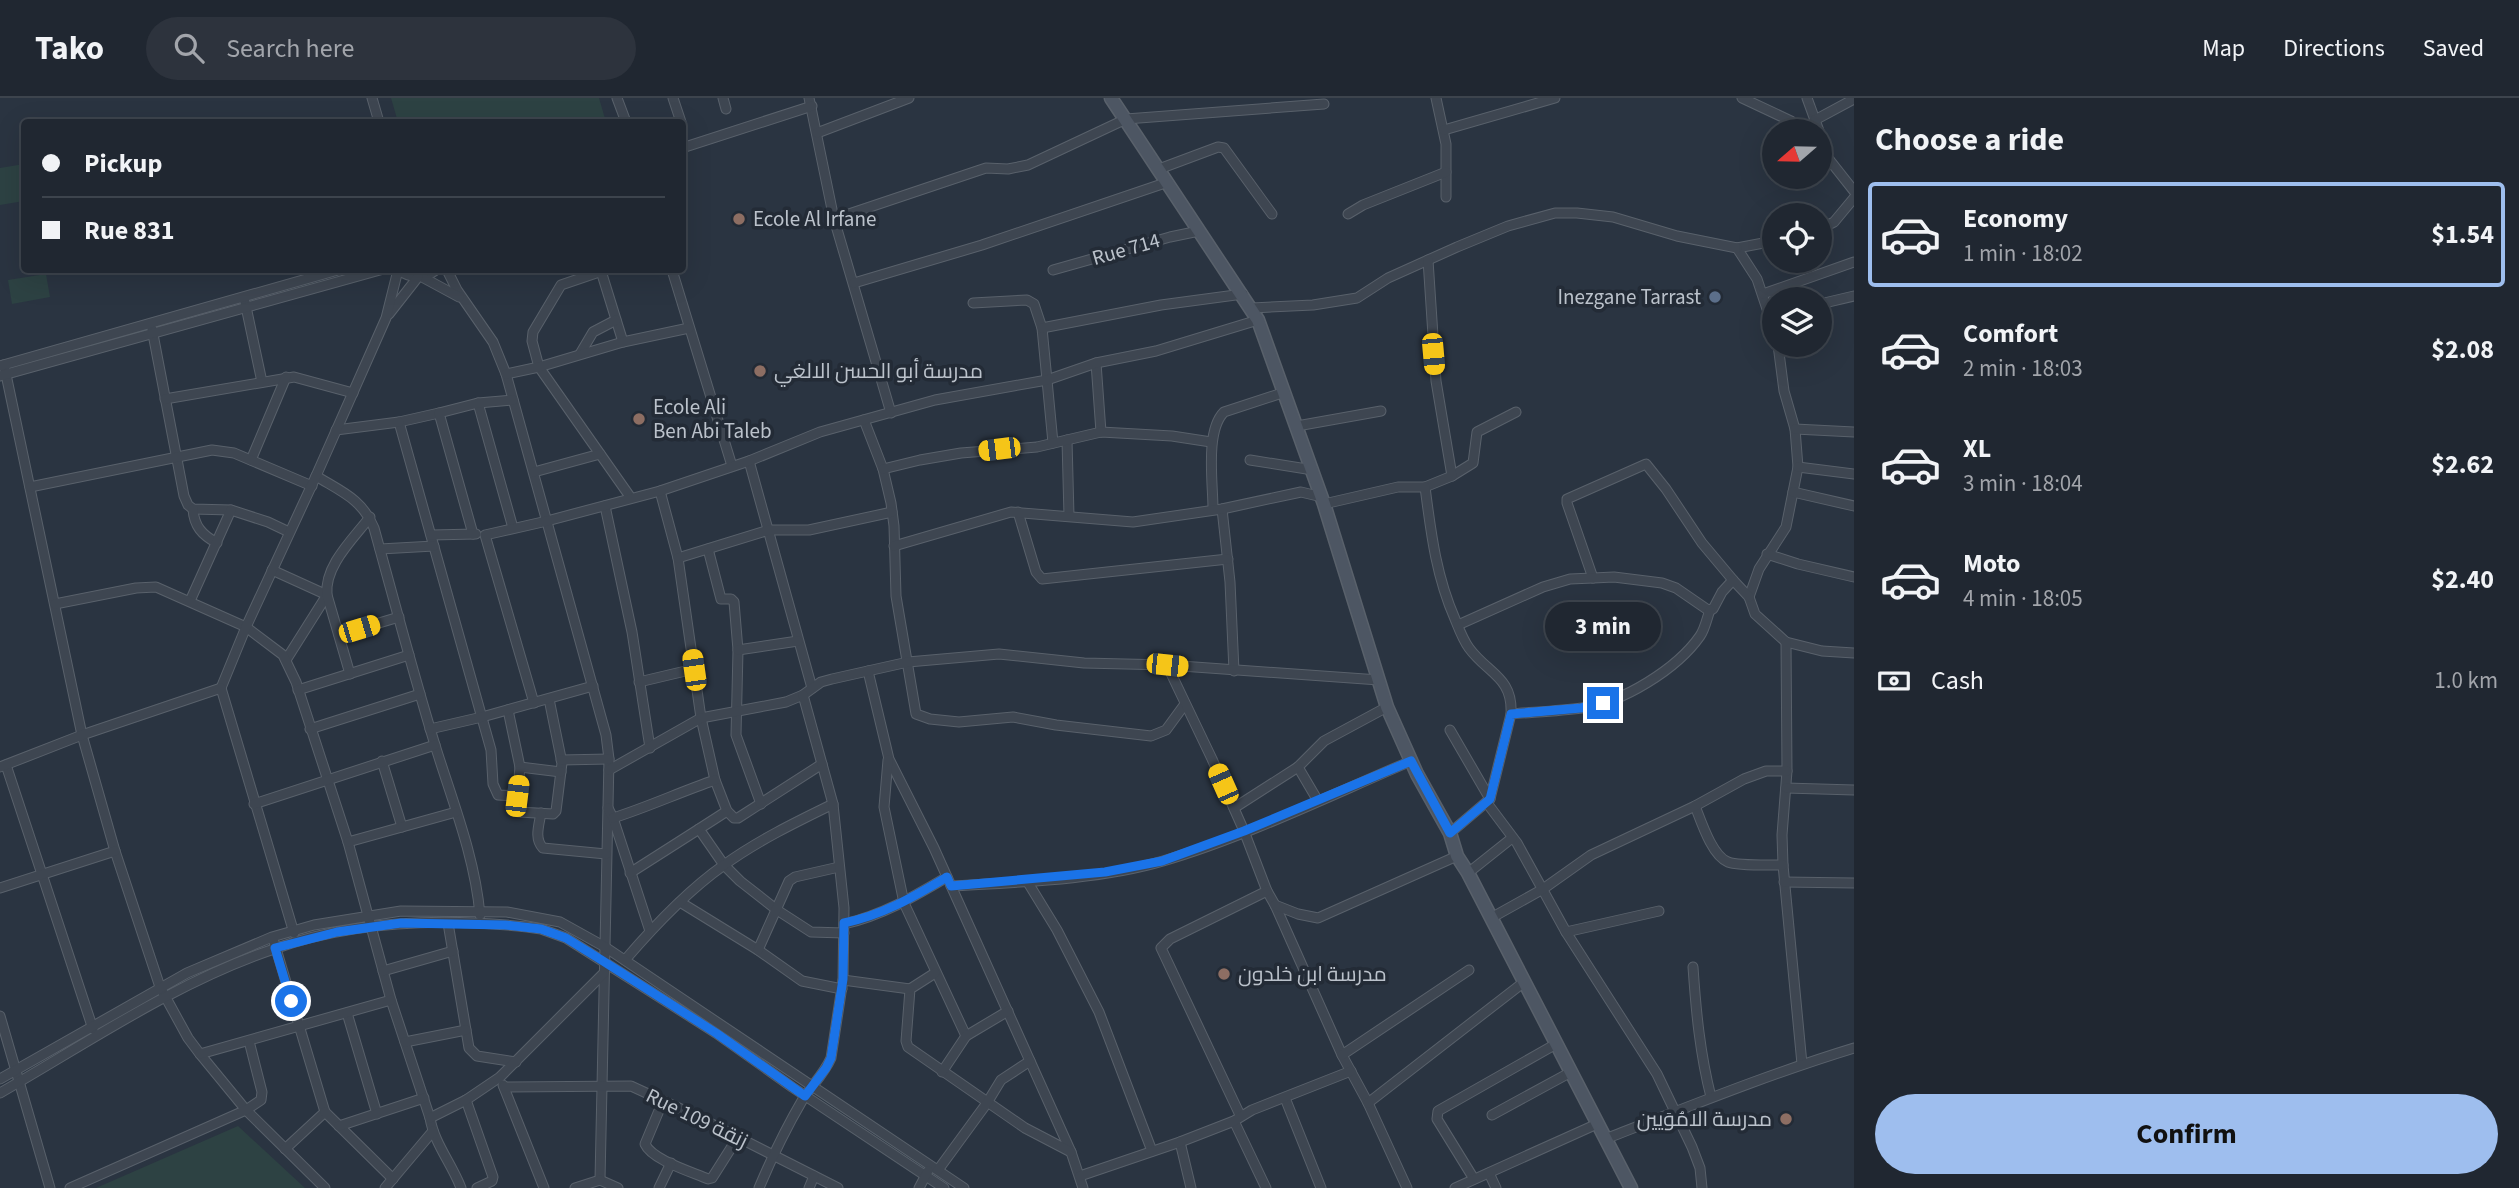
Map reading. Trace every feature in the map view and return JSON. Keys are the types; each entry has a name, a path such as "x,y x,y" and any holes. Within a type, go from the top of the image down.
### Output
{"street":[{"path":"372,98 378,119"},
{"path":"617,98 625,119"},
{"path":"673,98 680,119"},
{"path":"723,98 726,109"},
{"path":"817,133 909,98"},
{"path":"1111,98 1258,320 1313,470 1387,707 1411,761 1450,833 1457,856 1631,1188"},
{"path":"1436,98 1446,144 1446,197"},
{"path":"1444,130 1555,98"},
{"path":"1742,98 1787,119"},
{"path":"1807,98 1815,119"},
{"path":"1817,119 1854,99"},
{"path":"686,147 810,102 834,219 891,412"},
{"path":"834,219 986,168 1008,169 1028,164 1126,118 1324,104"},
{"path":"1159,169 1218,147 1224,148 1272,214"},
{"path":"1832,162 1854,191"},
{"path":"1349,214 1363,205 1446,172"},
{"path":"854,283 982,245 1168,182"},
{"path":"1832,223 1854,198"},
{"path":"1252,308 1349,300 1363,295 1388,278 1508,226 1555,213 1613,217 1677,236 1737,248 1762,243"},
{"name":"Rue 714","path":"1053,270 1199,231"},
{"path":"1737,248 1762,292"},
{"path":"1428,260 1436,381 1452,476"},
{"path":"1783,287 1854,262"},
{"path":"325,1188 246,1110 200,1055 160,987 115,851 82,735 30,487 2,371 245,301 329,273"},
{"path":"245,301 367,273"},
{"path":"296,942 221,688 386,318 397,273"},
{"path":"404,273 420,277 463,300"},
{"path":"386,318 420,277 429,273"},
{"path":"449,273 463,300 493,342 506,374 606,735 609,770 600,1180"},
{"path":"593,273 567,281 556,291 533,332 532,341 539,367 631,498"},
{"path":"604,273 623,342"},
{"path":"673,273 732,466"},
{"path":"1042,328 1161,305 1243,294"},
{"path":"1832,301 1854,296"},
{"path":"974,303 1030,300 1034,304 1042,328 1053,443"},
{"path":"245,301 262,382"},
{"path":"580,354 593,332 616,320"},
{"path":"431,535 485,534 606,506 749,461 820,432 970,392 1047,380 1097,363 1178,345 1258,320"},
{"path":"152,328 185,500 193,509 197,527 217,543"},
{"path":"506,374 623,342 690,328"},
{"path":"1749,597 1759,569 1786,527 1798,467 1795,429 1784,391 1780,357"},
{"path":"1097,363 1101,432"},
{"path":"165,399 286,377 302,377 353,393"},
{"path":"251,460 286,377"},
{"path":"1234,671 1227,559 1218,509 1211,442 1217,419 1224,412 1285,392"},
{"path":"336,430 399,422 478,402 513,401"},
{"path":"478,402 513,528"},
{"path":"1297,426 1381,411"},
{"path":"894,546 1018,512 1133,522 1218,509 1301,492 1323,500 1398,487 1425,486 1452,476 1473,463 1478,432 1516,412"},
{"path":"439,413 473,534"},
{"path":"864,420 883,469 892,512 896,596 916,714 930,719 959,722 1013,718 1151,736 1166,730 1185,704"},
{"path":"399,422 491,750 496,792 503,796 517,796"},
{"path":"1795,429 1854,432"},
{"path":"883,469 920,460 999,449 1037,447 1101,432 1172,436 1211,442"},
{"path":"1068,440 1069,516"},
{"path":"30,487 220,450 312,486"},
{"path":"534,472 600,454"},
{"path":"1250,460 1313,470"},
{"path":"749,461 812,688"},
{"path":"1593,578 1567,499 1646,464 1702,543 1749,597 1755,614 1786,642 1822,651 1854,653"},
{"path":"1798,467 1854,474"},
{"path":"316,476 360,503 370,517 456,812 481,924"},
{"path":"1425,486 1437,571 1458,625 1472,652 1504,683 1512,698 1511,714 1488,801 1450,833"},
{"path":"660,491 678,558 702,718 715,780 727,811 736,818 822,764"},
{"path":"1793,492 1854,506"},
{"path":"606,506 632,632 650,748"},
{"path":"193,509 231,510 289,532"},
{"path":"190,601 231,510"},
{"path":"678,558 769,530 809,530 892,512"},
{"path":"1018,512 1036,572 1042,579 1227,559"},
{"path":"350,674 327,595 326,582 334,565 370,517"},
{"path":"485,534 534,703"},
{"path":"380,549 434,545"},
{"path":"708,549 720,597 734,602 738,650 736,731 761,804"},
{"path":"1768,554 1854,577"},
{"path":"272,570 327,595"},
{"path":"1458,625 1544,587 1570,579 1624,578 1662,583 1710,610"},
{"path":"1511,714 1603,703 1669,670 1702,634 1710,610 1732,580"},
{"path":"55,604 146,587 164,589 246,627 276,648 286,660 348,842 391,1000 433,1131 461,1188"},
{"path":"286,660 327,595"},
{"path":"339,635 399,617"},
{"path":"738,650 798,641"},
{"path":"1786,642 1787,771 1782,835 1783,865 1802,1064"},
{"path":"609,770 702,718 786,702 832,679 908,662 955,656 999,654 1084,663 1167,665 1379,680"},
{"path":"298,690 409,655"},
{"path":"1167,665 1234,808 1267,891 1342,1055 1368,1103 1407,1188"},
{"path":"639,682 694,670"},
{"path":"867,671 888,759 934,848 1071,1152 1083,1188"},
{"path":"430,729 593,687"},
{"path":"96,1037 3,766 82,735 221,688"},
{"path":"310,729 420,694"},
{"path":"759,1188 773,1155 805,1096 831,1058 843,984 844,928 833,804 803,695"},
{"path":"508,710 520,767 515,806 518,811 553,814 556,811 562,760 549,699"},
{"path":"1234,808 1298,767 1324,741 1387,707"},
{"path":"1450,730 1488,801 1543,889 1566,932 1657,1074 1699,1164 1702,1188"},
{"path":"254,804 435,744"},
{"path":"562,760 609,759"},
{"path":"888,759 884,807 904,903 966,1036"},
{"path":"382,761 402,827"},
{"path":"951,886 1105,872 1162,861 1244,831 1411,761"},
{"path":"520,767 561,772"},
{"path":"1298,767 1318,801"},
{"path":"1491,918 1543,889 1591,855 1755,775 1766,771 1787,771"},
{"path":"613,818 655,805 666,797 715,780"},
{"path":"1786,789 1854,790"},
{"path":"625,960 650,931 724,864 833,804"},
{"path":"1695,806 1709,839 1727,862 1783,865"},
{"path":"607,807 650,931"},
{"path":"631,873 727,811"},
{"path":"348,842 456,812"},
{"path":"541,813 538,844 543,848 606,854"},
{"path":"699,829 740,881 811,932 844,928 904,903 947,877"},
{"path":"1468,873 1512,838"},
{"path":"0,888 115,851"},
{"path":"1275,905 1318,918 1457,856"},
{"path":"758,950 786,885 792,879 839,867"},
{"path":"1027,881 1057,930 1099,1012 1152,1151"},
{"path":"1784,882 1854,883"},
{"path":"1266,1188 1161,948 1170,939 1267,891"},
{"path":"680,902 758,950 802,981 910,989 935,973"},
{"path":"0,1080 160,987 215,961 293,930 401,911 507,912 547,918 578,931 605,947 964,1188"},
{"path":"1566,932 1659,911"},
{"path":"0,1093 165,997 275,948 401,923 527,927 553,932 603,961 716,1033 944,1188"},
{"path":"448,923 469,1048 475,1055 516,1062"},
{"path":"272,937 325,1112 393,1179"},
{"path":"383,971 453,951"},
{"path":"1693,967 1699,1043 1711,1097"},
{"path":"1342,1055 1469,970"},
{"path":"430,1118 466,1100 500,1077 604,973"},
{"path":"1368,1103 1524,982"},
{"path":"910,989 907,1045 1025,1128 1071,1152"},
{"path":"200,1055 391,1000"},
{"path":"942,1072 966,1036 1008,1011"},
{"path":"347,1013 377,1114"},
{"path":"0,1016 50,1188"},
{"path":"405,1042 466,1030"},
{"path":"70,1188 246,1110 262,1098 248,1041"},
{"path":"1474,1179 1437,1118 1438,1111 1556,1044"},
{"path":"1605,1139 1711,1097 1854,1048"},
{"path":"919,1188 926,1175 935,1168 987,1103 1006,1075 1030,1061"},
{"path":"1080,1176 1180,1142 1350,1071"},
{"path":"1492,1115 1571,1072"},
{"path":"500,1077 544,1188"},
{"name":"Rue 109 زنقة","path":"505,1087 631,1086 838,1188"},
{"path":"339,1126 424,1098"},
{"path":"1285,1098 1321,1188"},
{"path":"466,1100 494,1177 490,1183 477,1188"},
{"path":"663,1101 645,1144 649,1150 671,1163 708,1179 712,1178 738,1137"},
{"path":"285,1149 325,1112"},
{"path":"1455,1188 1597,1124"},
{"path":"385,1188 433,1131"},
{"path":"1180,1142 1191,1188"},
{"path":"659,1188 671,1163"},
{"path":"1489,1172 1496,1188"},
{"path":"809,1188 814,1176"},
{"path":"575,1188 600,1180 618,1188"}],"green space":[{"path":"391,98 599,98 605,119 397,119"},
{"path":"21,164 21,202 0,205 0,168"},
{"path":"46,274 50,297 12,304 8,280"},
{"path":"238,1126 305,1188 96,1188"}],"place":[{"name":"Ecole Al Irfane","path":"739,219"},
{"name":"Inezgane Tarrast","path":"1715,297"},
{"name":"مدرسة أبو الحسن الالغي","path":"760,371"},
{"name":"Ecole Ali Ben Abi Taleb","path":"639,419"},
{"name":"مدرسة ابن خلدون","path":"1224,974"},
{"name":"مدرسة الامُوَيين","path":"1786,1119"}],"route":[{"path":"291,1001 275,948 301,940 401,923 505,925 541,929 566,938 603,961 716,1033 805,1096 831,1058 843,979 844,923 871,917 904,903 947,877 951,886 1027,881 1105,872 1162,861 1244,831 1411,761 1450,833 1490,799 1511,714 1581,708 1603,703"}]}
